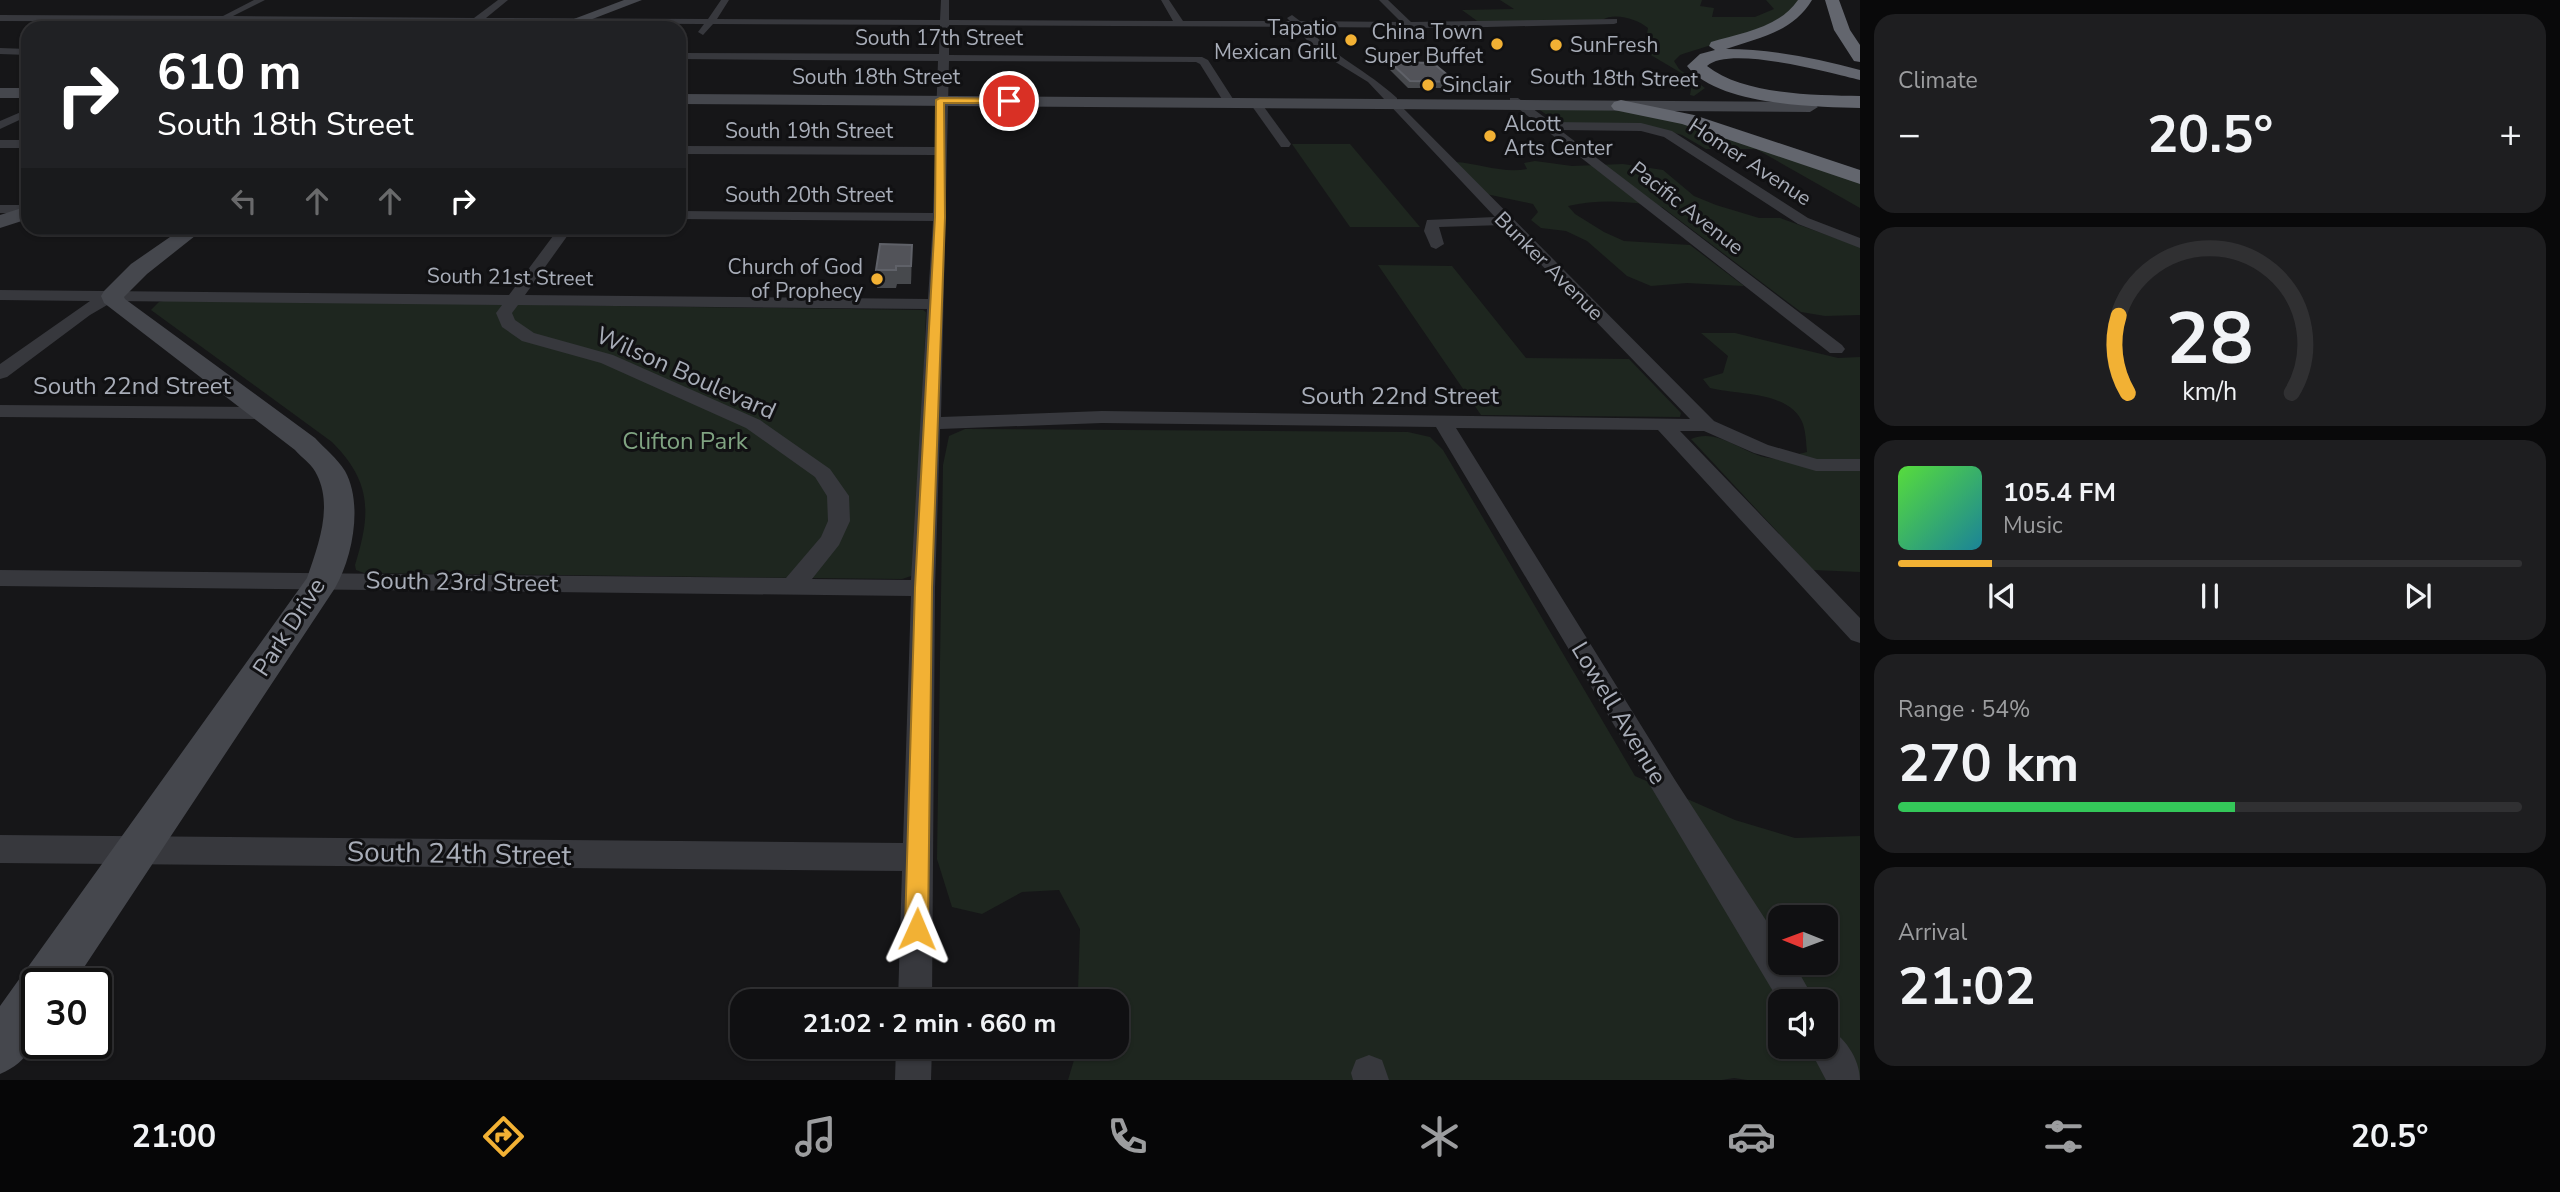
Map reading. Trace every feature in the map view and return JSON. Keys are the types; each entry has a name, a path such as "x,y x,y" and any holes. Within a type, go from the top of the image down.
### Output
{"highway":[{"path":"1681,101 1702,96 1712,88 1688,71 1683,60 1773,27 1800,11 1805,0"},
{"path":"1832,0 1842,30 1860,57"},
{"path":"1854,104 1743,89 1710,77 1700,71 1697,62 1723,55 1762,55 1808,62 1860,75"},
{"path":"1854,104 1766,110 1750,117 1748,122 1756,134 1797,150 1860,162"},
{"path":"1621,106 1699,122 1860,177"}],"main road":[{"path":"577,21 636,0"},
{"path":"0,93 21,93"},
{"name":"South 18th Street","path":"686,99 1325,103 1681,101 1854,104"},
{"name":"South 18th Street","path":"1518,103 1810,107"},
{"path":"0,222 21,214"},
{"path":"112,296 139,269 185,235"},
{"name":"Park Drive","path":"56,968 323,580 337,539 340,508 330,472 304,444 121,309 112,296"},
{"path":"0,1049 21,1018"}],"street":[{"path":"217,21 261,0"},
{"path":"477,20 504,0"},
{"path":"689,49 725,0"},
{"path":"915,989 923,588 940,217 940,100 945,0"},
{"path":"1165,0 1180,24"},
{"path":"1383,0 1408,24"},
{"path":"0,23 44,7"},
{"name":"Bunker Avenue","path":"1285,11 1320,48 1372,80 1505,220 1707,425"},
{"path":"0,18 577,21"},
{"path":"686,22 1408,24 1614,21"},
{"name":"South 17th Street","path":"689,49 941,58 1198,59 1204,62 1228,102"},
{"path":"0,51 21,52"},
{"path":"1255,102 1285,145"},
{"name":"Pacific Avenue","path":"1518,103 1836,349"},
{"path":"0,125 21,114"},
{"name":"Homer Avenue","path":"1547,126 1641,127 1668,134 1803,221 1853,241"},
{"path":"0,144 21,144"},
{"name":"South 19th Street","path":"686,149 940,151"},
{"path":"0,209 21,210"},
{"name":"South 20th Street","path":"686,215 940,217"},
{"path":"1436,244 1431,231 1432,223 1505,220"},
{"path":"513,299 561,235"},
{"name":"South 21st Street","path":"0,295 936,304"},
{"path":"0,373 84,311 112,296"},
{"name":"Wilson Boulevard","path":"513,299 504,313 508,323 528,337 607,359 753,424 823,473 838,496 839,521 831,540 793,586"},
{"name":"South 22nd Street","path":"0,411 263,413"},
{"name":"South 22nd Street","path":"932,423 1102,417 1707,425 1761,449 1816,465 1860,465"},
{"name":"Lowell Avenue","path":"1443,422 1665,789 1790,989"},
{"path":"1664,425 1860,634"},
{"name":"South 23rd Street","path":"0,578 923,588"},
{"name":"South 24th Street","path":"0,849 918,858"},
{"path":"913,1080 914,1059"},
{"path":"1834,1059 1847,1080"}],"green space":[{"path":"1500,0 1702,0 1700,6 1714,8 1712,17 1755,17 1774,9 1766,0 1798,0 1791,10 1763,27 1680,55 1674,61 1679,69 1705,88 1694,96 1690,95 1692,84 1688,77 1644,51 1648,28 1638,22 1613,17 1602,20 1480,23 1462,10 1514,9"},
{"path":"1600,109 1663,115 1860,180 1860,208 1756,149 1706,149 1682,135 1652,127 1558,123 1540,110"},
{"path":"1292,144 1350,144 1420,227 1350,227"},
{"path":"1535,161 1572,166 1623,164 1663,170 1694,196 1716,205 1759,218 1780,218 1860,247 1860,315 1825,316 1801,312 1662,207 1615,202 1568,206 1575,214 1624,241 1690,245 1744,286 1687,283 1651,286 1627,276 1587,241 1566,231 1541,228 1531,220 1538,212 1533,204 1486,194 1455,162 1518,170 1527,169 1524,163"},
{"path":"1378,265 1452,266 1526,358 1629,359 1681,413 1680,417 1481,415"},
{"name":"Clifton Park","path":"159,302 923,310 926,312 916,570 911,576 902,579 364,573 356,570 355,565 364,530 365,499 355,471 345,457 332,442 151,310"},
{"path":"1701,333 1735,333 1838,358 1860,357 1860,572 1813,570 1691,439 1711,436 1769,458 1783,458 1807,452 1803,424 1797,413 1787,405 1762,396 1710,388 1703,379 1723,373 1728,356"},
{"path":"965,429 1408,432 1430,437 1443,450 1635,776 1735,820 1795,838 1860,836 1860,1080 1068,1080 1074,1059 1129,1059 1129,989 1078,989 1080,929 1059,890 1022,892 982,914 952,907 937,859 943,465 949,436"}],"building":[{"path":"1390,62 1433,63 1456,82 1410,81"},
{"path":"880,244 912,245 911,266 896,266 896,270 876,270"}],"place":[{"name":"Tapatio Mexican Grill","path":"1351,40"},
{"name":"China Town Super Buffet","path":"1497,44"},
{"name":"SunFresh","path":"1556,45"},
{"name":"Sinclair","path":"1428,85"},
{"name":"Alcott Arts Center","path":"1490,136"},
{"name":"Church of God of Prophecy","path":"877,279"}],"route":[{"path":"917,929 923,588 940,217 940,100 1009,101"}]}
